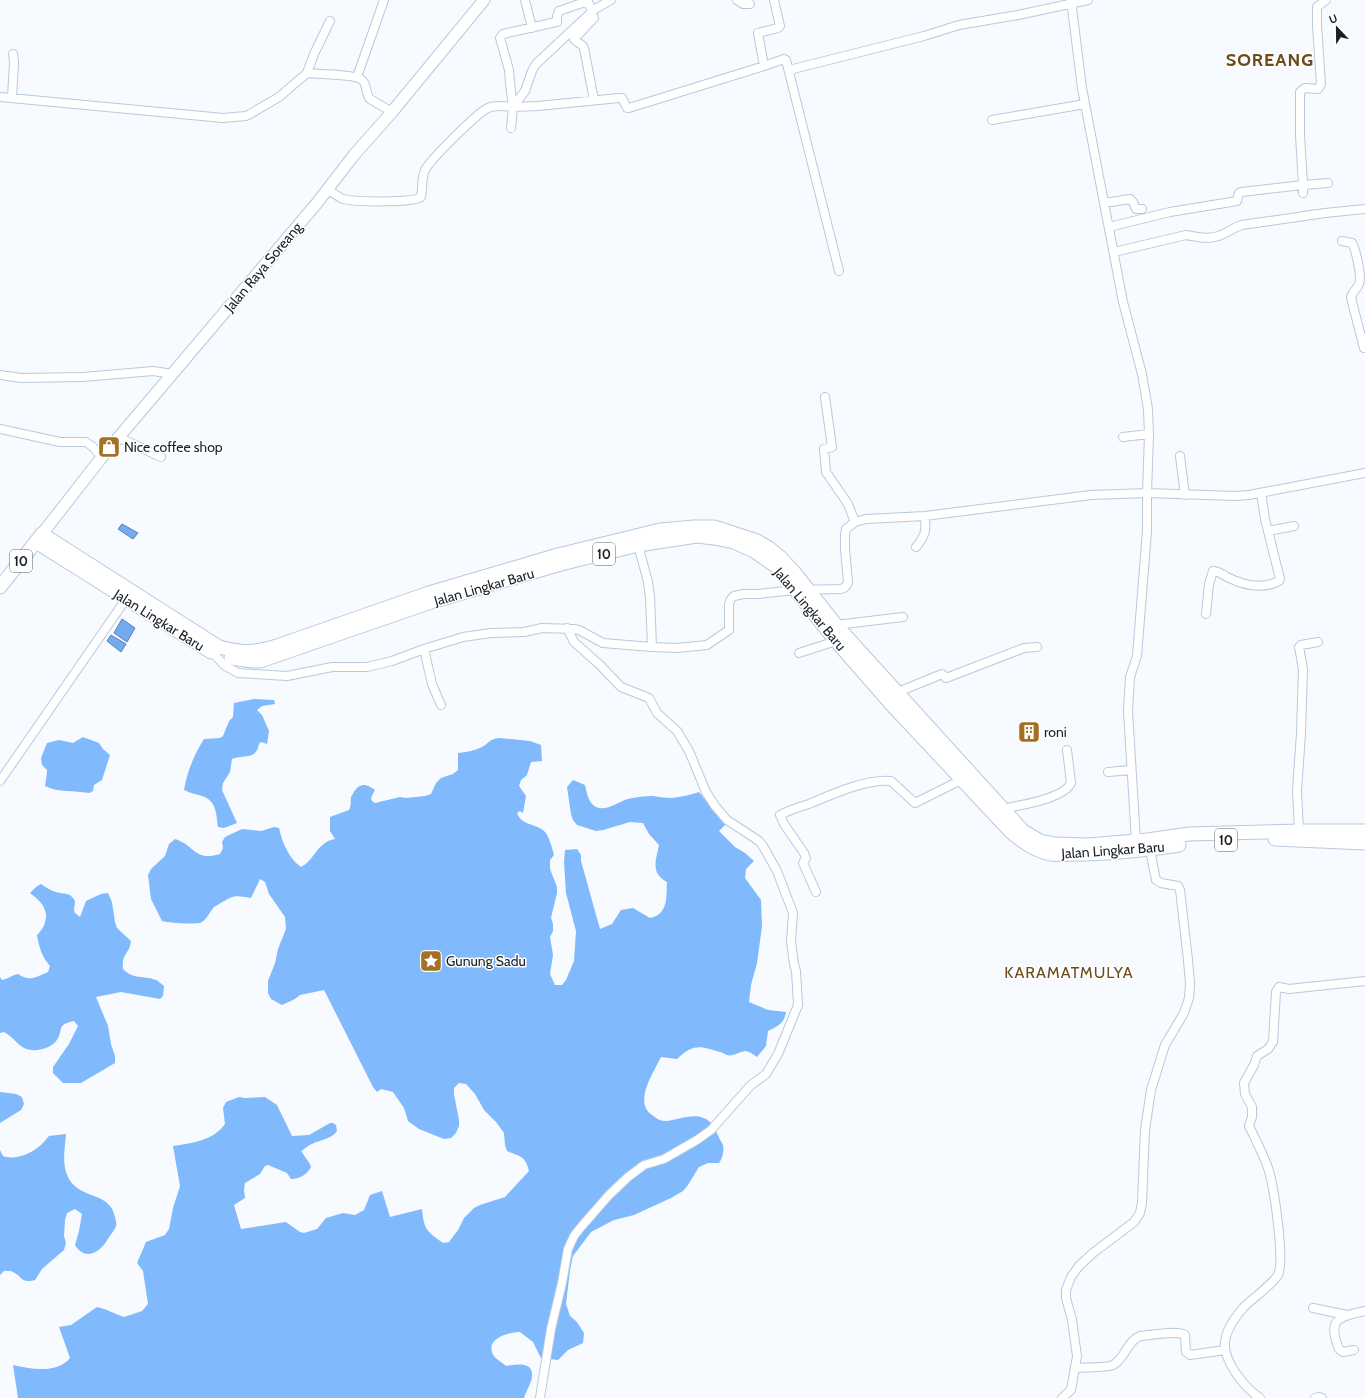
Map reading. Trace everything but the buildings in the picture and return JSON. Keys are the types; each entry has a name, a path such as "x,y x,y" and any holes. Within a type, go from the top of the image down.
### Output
{"highway":[{"name":"Jalan Lingkar Baru","path":"39,538 219,647 235,652 253,652 263,650 429,593 558,555 660,530 714,527 757,541 780,557 794,572 802,590 836,641 891,704 963,779 1011,832 1024,843 1040,851 1052,854 1087,854 1189,834 1299,830 1365,831"},
{"name":"Jalan Lingkar Baru","path":"39,538 126,599 214,654 236,660 260,661 431,602 561,564 638,545 697,536 734,542 767,559 802,590 898,692 923,722 1023,831 1040,841 1055,844 1088,845 1188,843 1263,838 1365,843"},
{"name":"10","path":"0,587 39,538"}],"main road":[{"name":"Jalan Raya Soreang","path":"39,538 102,457 120,438 484,0"}],"street":[{"path":"357,76 384,0"},
{"path":"525,0 532,28"},
{"path":"512,103 526,90 532,70 536,64 598,6 611,0"},
{"path":"737,0 742,4 750,4"},
{"path":"764,66 758,33 778,28 780,26 774,0"},
{"path":"789,70 924,36 959,25 1018,16 1071,1 1088,0"},
{"path":"1303,189 1300,135 1300,92 1305,88 1318,89 1321,84 1317,3 1326,0"},
{"path":"1062,1398 1071,1390 1077,1356 1072,1320 1066,1298 1066,1290 1071,1277 1079,1266 1106,1242 1125,1230 1134,1222 1140,1213 1142,1203 1145,1130 1151,1090 1165,1045 1184,1013 1189,998 1189,973 1180,890 1178,886 1161,883 1156,880 1145,843 1131,770 1128,695 1130,677 1137,656 1147,531 1149,434 1148,409 1142,374 1123,302 1085,104 1071,1"},
{"path":"511,128 512,103 509,70 500,38 503,34 557,22 559,11 585,2 588,2 594,18 574,39 584,48 594,100"},
{"path":"0,97 223,118 246,116 279,97 307,73 314,54 330,21"},
{"path":"12,98 13,54"},
{"path":"327,189 342,199 357,201 408,201 418,199 421,197 421,183 425,170 434,158 461,131 489,107 512,103 538,106 622,98 627,108 629,108 785,59 839,271"},
{"path":"307,73 357,76 364,82 368,97 392,112"},
{"path":"992,120 1085,104"},
{"path":"1109,226 1170,212 1237,201 1238,195 1241,192 1303,189 1328,183"},
{"path":"1104,203 1130,199 1136,209 1142,209"},
{"path":"1114,252 1186,235 1198,238 1216,237 1236,226 1325,212 1365,210"},
{"path":"1342,241 1352,243 1356,252 1360,282 1351,298 1365,350"},
{"path":"0,375 29,378 84,377 153,371 173,374"},
{"path":"825,398 832,447 824,449 826,472 848,504 854,522"},
{"path":"0,430 60,442 86,442 102,457"},
{"path":"1123,437 1149,434"},
{"path":"120,438 161,458"},
{"path":"1180,456 1185,495"},
{"path":"214,654 224,665 238,673 280,677 300,675 332,667 367,667 392,661 463,637 484,634 524,632 542,628 567,628 579,630 603,643 652,648 677,648 707,644 729,630 729,604 734,596 802,590 841,589 847,585 848,579 845,535 846,529 854,522 866,519 925,516 1091,495 1147,493 1235,496 1261,493 1365,473"},
{"path":"1206,614 1209,584 1214,571 1217,571 1239,582 1251,585 1267,586 1279,581 1280,579 1268,531 1261,493"},
{"path":"916,547 924,537 926,530 925,516"},
{"path":"1268,531 1294,526"},
{"path":"638,545 648,582 652,648"},
{"path":"0,781 126,599"},
{"path":"836,625 903,617"},
{"path":"540,1398 551,1330 568,1249 574,1236 609,1195 628,1177 644,1165 664,1159 711,1130 750,1086 766,1074 778,1054 798,1005 796,971 791,942 793,913 776,871 763,846 753,837 727,820 715,806 706,792 689,751 677,731 657,713 649,698 621,687 600,665 574,642 567,628"},
{"path":"799,653 836,641"},
{"path":"1299,830 1297,790 1303,669 1299,647 1301,645 1318,642"},
{"path":"898,692 942,674 946,678 1024,648 1037,647"},
{"path":"424,649 432,684 441,705"},
{"path":"1003,809 1051,797 1062,792 1070,785 1067,750"},
{"path":"1108,772 1131,770"},
{"path":"816,892 803,863 806,858 804,853 784,824 780,815 847,789 880,781 891,781 915,803 963,779"},
{"path":"1260,1398 1242,1381 1230,1364 1225,1350 1226,1337 1240,1312 1244,1306 1275,1280 1280,1267 1280,1246 1273,1185 1268,1169 1249,1126 1252,1117 1252,1107 1247,1099 1243,1087 1244,1083 1257,1056 1268,1049 1273,1042 1276,992 1279,987 1289,990 1365,982"},
{"path":"1313,1308 1347,1315"},
{"path":"1354,1350 1341,1352 1334,1335 1334,1326 1340,1317 1365,1311"},
{"path":"1076,1368 1113,1365 1131,1342 1140,1336 1175,1333 1183,1334 1185,1336 1186,1352 1190,1355 1225,1350"},
{"path":"1315,1398 1322,1398"}],"shaded area":[{"path":"122,524 138,533 133,539 118,529"},
{"path":"122,619 135,628 127,642 114,633"},
{"path":"111,635 126,644 121,652 107,641"},
{"path":"254,699 274,700 275,704 262,706 257,710 262,715 269,731 267,744 261,742 255,753 252,755 232,759 230,772 223,783 222,790 237,823 224,828 218,827 215,808 211,801 207,798 184,790 187,777 194,757 204,739 220,738 223,736 229,721 233,717 234,703"},
{"path":"83,737 99,743 110,755 102,780 94,785 93,791 89,793 61,790 45,786 47,770 42,765 41,758 47,743 59,740 73,743"},
{"path":"499,738 530,741 541,745 542,761 531,762 527,775 521,780 519,786 526,796 523,813 520,811 517,813 522,820 540,828 546,833 554,855 550,860 550,869 557,887 557,893 551,918 553,931 550,937 553,955 550,974 555,985 562,985 566,980 574,961 576,931 566,893 564,862 565,850 577,849 581,855 581,861 600,929 612,924 621,910 633,908 650,918 656,916 661,913 666,898 667,882 658,875 656,870 659,845 649,834 643,823 630,822 596,831 577,825 571,814 567,787 573,780 585,785 588,798 591,803 600,808 609,807 624,800 644,796 672,798 699,792 714,811 727,823 719,831 735,847 754,861 746,869 745,878 761,900 762,926 757,963 751,985 749,1002 768,1010 786,1012 784,1019 778,1026 768,1031 766,1046 757,1057 747,1051 734,1055 726,1055 698,1047 689,1050 677,1059 661,1057 647,1087 644,1103 652,1115 660,1120 665,1121 694,1116 705,1118 710,1122 723,1145 722,1158 719,1163 708,1163 699,1167 683,1191 671,1198 634,1215 614,1220 591,1232 573,1256 566,1304 570,1316 577,1322 584,1333 583,1343 568,1350 558,1360 541,1358 533,1342 520,1332 511,1333 500,1337 493,1343 491,1347 493,1354 506,1366 519,1364 530,1368 532,1372 531,1382 524,1398 18,1398 13,1365 43,1369 58,1366 65,1363 70,1358 59,1327 71,1325 97,1307 124,1317 142,1311 148,1304 143,1271 137,1263 146,1242 165,1235 169,1229 173,1208 180,1186 173,1146 208,1138 220,1130 225,1124 223,1108 226,1102 239,1097 265,1097 277,1105 292,1136 309,1135 330,1123 336,1125 337,1131 329,1138 311,1145 301,1151 311,1167 302,1176 291,1179 287,1173 268,1165 265,1166 260,1174 245,1183 245,1198 234,1205 241,1229 286,1222 300,1232 304,1233 317,1229 326,1218 343,1213 355,1215 364,1210 370,1195 382,1191 390,1217 422,1209 425,1225 429,1232 443,1243 449,1242 458,1230 464,1218 474,1208 505,1197 529,1171 526,1162 522,1157 507,1151 504,1133 484,1110 475,1094 466,1084 459,1083 454,1088 459,1126 456,1133 451,1138 444,1139 419,1129 408,1121 404,1108 393,1092 381,1089 377,1092 373,1087 324,990 300,995 282,1005 271,999 268,993 268,981 286,929 285,917 269,894 265,882 260,879 251,898 237,896 231,897 214,907 206,919 202,922 183,923 162,921 151,899 148,875 151,869 165,856 169,844 175,839 187,845 195,852 205,856 211,856 220,854 223,848 222,842 225,837 242,829 261,831 274,827 279,828 287,850 293,860 301,867 310,860 320,847 335,839 330,831 330,817 349,810 351,797 356,789 361,785 369,786 375,790 371,798 375,803 400,797 406,798 431,794 436,783 441,778 453,774 458,770 458,753 476,749 484,746 493,739"},
{"path":"41,884 52,891 71,896 75,901 75,913 80,917 86,901 101,894 108,893 112,902 117,928 131,941 129,949 123,960 123,969 131,975 156,980 164,986 163,996 160,999 121,992 96,997 108,1026 115,1056 115,1063 81,1083 63,1083 53,1073 53,1067 69,1044 78,1026 74,1021 66,1023 62,1026 56,1042 48,1047 38,1050 24,1048 4,1032 0,1033 0,977 2,980 18,974 26,978 33,978 48,972 50,966 41,952 37,935 42,930 45,923 45,911 40,902 30,893"},
{"path":"0,1092 16,1094 22,1097 24,1104 21,1110 0,1123"},
{"path":"66,1134 64,1163 69,1179 78,1189 101,1199 110,1206 116,1220 115,1228 99,1250 91,1254 83,1253 75,1245 82,1214 75,1209 67,1213 65,1220 64,1236 66,1243 64,1250 42,1269 35,1280 26,1281 11,1271 4,1271 0,1275 0,1150 3,1156 21,1156 39,1147 49,1136"}],"place":[{"name":"Nice coffee shop","path":"109,447"},
{"name":"roni","path":"1029,732"},
{"name":"Gunung Sadu","path":"431,961"}],"district":[{"name":"SOREANG","path":"1270,60"},
{"name":"KARAMATMULYA","path":"1069,972"}]}
